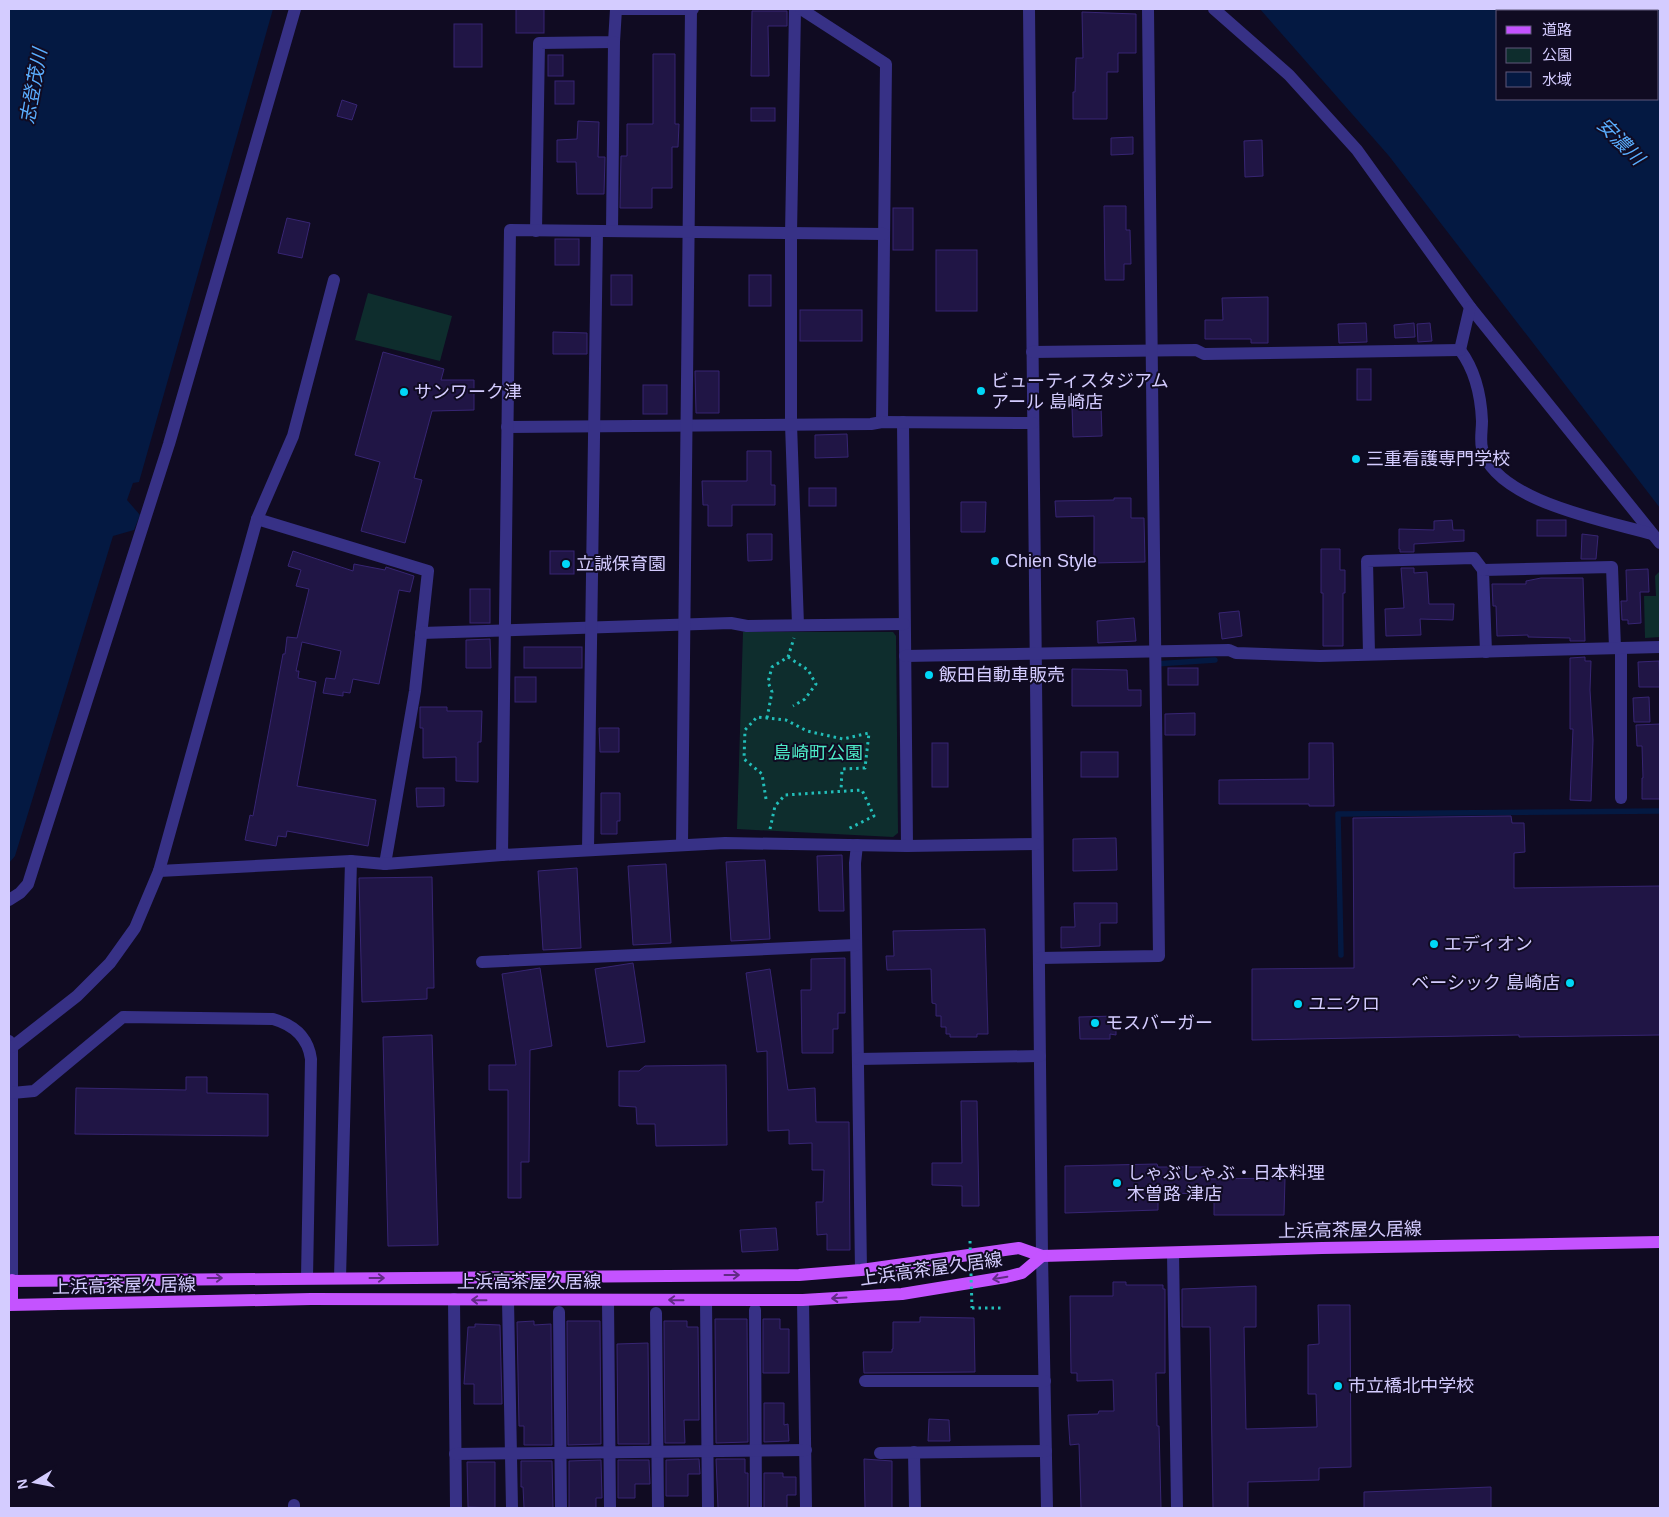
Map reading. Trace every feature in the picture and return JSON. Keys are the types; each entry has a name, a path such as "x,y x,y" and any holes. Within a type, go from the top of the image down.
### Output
{"main road":[{"name":"上浜高茶屋久居線","path":"10,1280 799,1275 861,1270 1019,1248 1042,1256 1660,1242"},
{"name":"上浜高茶屋久居線","path":"10,1305 311,1299 803,1300 902,1294 1006,1277 1022,1273 1042,1256"},
{"path":"10,1280 10,1305"}],"street":[{"path":"9,900 20,893 28,884 172,434 295,9"},
{"path":"612,231 616,9 692,9 682,845"},
{"path":"795,9 791,234 791,424 798,625"},
{"path":"801,9 886,64 882,422"},
{"path":"1029,9 1038,958 1047,1508"},
{"path":"1038,958 1159,956 1148,9"},
{"path":"1214,9 1289,75 1357,150 1470,307 1656,538"},
{"path":"536,231 539,43 614,42"},
{"path":"502,855 510,230 884,234"},
{"path":"588,850 597,232"},
{"path":"10,1280 12,1092 10,1044 77,996 110,963 135,928 159,871 257,519 293,436 334,280"},
{"path":"1470,307 1460,350 1473,373 1480,397 1482,448 1495,473 1517,488 1545,502 1656,538"},
{"path":"1032,352 1196,350 1204,354 1460,350"},
{"path":"508,426 871,424 882,422 1033,423"},
{"path":"903,422 907,846"},
{"path":"257,519 428,571 415,691 385,864"},
{"path":"1370,654 1366,561 1474,558 1483,570 1486,652"},
{"path":"1483,570 1612,567 1618,648 1622,798"},
{"path":"421,633 731,623 747,626 904,624"},
{"path":"905,656 1229,650 1236,653 1320,656 1660,647"},
{"path":"159,871 351,861 385,864 502,855 682,845 768,843 907,846 1038,844"},
{"path":"857,845 855,863 861,1270"},
{"path":"340,1278 351,861"},
{"path":"482,962 856,945"},
{"path":"12,1092 34,1091 123,1017 273,1020 286,1023 295,1029 303,1039 310,1051 311,1059 307,1278"},
{"path":"858,1059 1040,1056"},
{"path":"1173,1253 1177,1508"},
{"path":"454,1299 456,1508"},
{"path":"508,1300 512,1508"},
{"path":"608,1300 610,1508"},
{"path":"706,1300 708,1508"},
{"path":"803,1300 806,1508"},
{"path":"755,1310 756,1508"},
{"path":"559,1312 561,1508"},
{"path":"656,1313 658,1508"},
{"path":"865,1381 1045,1381"},
{"path":"455,1454 806,1450"},
{"path":"880,1453 1046,1451"},
{"path":"914,1452 916,1508"}],"path":[{"path":"767,719 772,692 768,682 772,667 788,657 792,643"},
{"path":"788,657 808,670 816,684 805,699 793,706"},
{"path":"766,799 762,774 744,759 745,730 757,717 786,720 807,731 843,739 869,733 865,768 842,769 841,791"},
{"path":"768,843 775,806 786,795 862,790 874,816 848,829"},
{"path":"970,1240 972,1308 1004,1308"}],"green space":[{"path":"368,293 452,316 440,361 355,340"},
{"path":"1660,571 1660,637 1645,638 1644,596 1656,596 1655,576"},
{"name":"島崎町公園","path":"743,632 893,632 896,636 898,833 893,837 737,829"}],"water":[{"name":"志登茂川","path":"9,9 273,9 139,482 133,483 127,500 140,515 134,530 113,536 15,856 9,863"},
{"name":"安濃川","path":"1260,9 1660,9 1660,508 1389,156"}],"building":[{"path":"516,9 544,9 544,33 516,33"},
{"path":"752,11 787,11 787,26 768,26 769,76 751,76"},
{"path":"1082,12 1136,14 1136,53 1118,53 1118,72 1107,72 1107,119 1073,119 1076,58 1083,58"},
{"path":"454,24 482,24 482,67 454,67"},
{"path":"653,54 675,54 675,124 679,124 678,147 672,147 672,188 652,188 652,208 620,208 621,156 627,156 627,124 653,124"},
{"path":"548,55 563,55 563,76 548,76"},
{"path":"555,81 574,81 574,104 555,104"},
{"path":"342,100 357,105 352,120 337,116"},
{"path":"751,108 775,108 775,121 751,121"},
{"path":"578,121 599,122 598,157 605,157 604,194 577,194 576,162 557,162 557,140 577,139"},
{"path":"1133,137 1133,154 1111,155 1111,138"},
{"path":"1262,140 1263,176 1245,177 1244,141"},
{"path":"1104,206 1126,206 1126,230 1130,230 1131,264 1124,264 1124,280 1105,280"},
{"path":"893,208 913,208 913,250 893,250"},
{"path":"287,218 310,223 302,258 278,253"},
{"path":"555,239 579,239 579,265 555,265"},
{"path":"936,250 977,250 977,311 936,311"},
{"path":"611,275 632,275 632,305 611,305"},
{"path":"749,275 771,275 771,306 749,306"},
{"path":"1268,297 1268,343 1251,343 1251,339 1205,339 1205,320 1223,320 1222,298"},
{"path":"800,310 862,310 862,341 800,341"},
{"path":"1366,323 1367,342 1339,343 1338,324"},
{"path":"1414,323 1415,337 1395,338 1394,325"},
{"path":"1430,323 1432,341 1418,342 1417,324"},
{"path":"553,332 587,333 587,354 553,354"},
{"name":"サンワーク津","path":"383,352 444,369 441,380 474,380 474,410 432,411 414,478 422,480 405,543 361,531 380,462 355,455"},
{"path":"1357,369 1371,369 1371,400 1357,400"},
{"path":"695,371 719,371 719,413 696,413"},
{"path":"643,385 667,385 667,414 643,414"},
{"path":"1101,406 1102,436 1073,437 1072,407"},
{"path":"847,434 848,457 815,458 815,435"},
{"path":"747,451 771,451 771,485 775,485 775,505 732,505 732,526 708,526 708,505 703,505 702,481 747,481"},
{"path":"809,488 836,488 836,506 809,506"},
{"path":"1114,498 1131,498 1131,518 1144,518 1145,562 1094,563 1094,516 1056,517 1055,501 1114,500"},
{"path":"961,502 986,502 985,532 961,532"},
{"path":"1452,520 1453,530 1464,530 1464,541 1414,544 1414,552 1400,552 1399,529 1434,530 1434,521"},
{"path":"1537,520 1566,520 1566,536 1537,536"},
{"path":"747,534 772,534 772,560 748,561"},
{"path":"1582,534 1598,536 1596,559 1581,559"},
{"path":"1321,549 1340,549 1340,570 1345,570 1343,646 1323,646"},
{"path":"293,551 353,571 354,564 385,570 386,567 414,576 410,592 399,590 379,684 353,679 350,693 343,692 343,696 323,693 326,678 335,679 341,651 302,642 296,671 299,671 298,678 316,682 297,786 376,800 368,846 287,831 286,837 278,836 276,846 245,840 250,815 253,816 287,637 297,638 309,589 296,586 301,570 288,566"},
{"path":"550,551 574,551 574,574 550,574"},
{"path":"1401,568 1414,568 1414,573 1427,572 1429,604 1454,604 1453,620 1420,619 1421,635 1386,636 1385,609 1404,608"},
{"path":"1648,569 1649,592 1640,592 1641,623 1628,624 1628,620 1622,620 1621,601 1627,601 1626,570"},
{"path":"1541,578 1583,578 1585,641 1570,641 1570,638 1528,637 1528,635 1497,636 1496,606 1493,606 1492,584 1526,584 1526,581"},
{"path":"470,589 490,589 490,623 470,623"},
{"path":"1239,611 1242,636 1222,639 1219,613"},
{"path":"1134,618 1136,641 1098,643 1097,621"},
{"path":"490,639 491,668 466,668 466,640"},
{"path":"524,647 582,647 582,668 524,668"},
{"path":"1585,657 1585,661 1591,661 1590,690 1593,740 1591,801 1570,800 1573,729 1570,729 1570,658"},
{"path":"1659,661 1660,687 1639,687 1638,662"},
{"path":"1168,668 1198,668 1198,685 1168,685"},
{"path":"1072,669 1127,670 1128,690 1141,690 1141,706 1072,706"},
{"path":"515,677 536,677 536,702 515,702"},
{"path":"1649,697 1650,722 1634,722 1633,698"},
{"path":"420,707 447,707 447,711 482,711 481,742 478,742 478,782 456,781 456,757 423,758 423,728 420,728"},
{"path":"1195,713 1195,735 1165,735 1165,714"},
{"path":"1660,724 1660,799 1642,799 1642,746 1637,746 1636,725"},
{"path":"599,728 619,728 619,752 600,752"},
{"path":"932,743 948,743 948,787 932,787"},
{"path":"1309,743 1333,743 1334,806 1309,806 1309,804 1219,804 1219,780 1309,779"},
{"path":"1081,752 1118,752 1118,777 1081,777"},
{"path":"416,788 444,788 444,806 417,807"},
{"path":"601,793 620,793 620,821 617,821 617,834 601,834"},
{"path":"1511,816 1512,823 1524,823 1525,852 1514,853 1514,888 1660,886 1660,1035 1519,1037 1519,1035 1252,1040 1252,969 1354,968 1353,818"},
{"path":"1116,838 1117,870 1073,871 1073,839"},
{"path":"842,855 844,911 819,911 817,856"},
{"path":"765,860 770,939 731,941 726,862"},
{"path":"666,864 671,943 633,945 628,866"},
{"path":"577,868 581,948 543,950 538,871"},
{"path":"432,877 434,988 427,988 427,999 362,1002 359,878"},
{"path":"1074,903 1117,903 1117,923 1100,923 1100,946 1061,948 1061,927 1075,927"},
{"path":"985,929 988,1034 977,1034 977,1037 950,1037 950,1034 946,1034 946,1027 941,1027 941,1016 936,1016 936,1004 932,1003 931,969 887,970 886,956 894,956 893,931"},
{"path":"845,958 845,1013 838,1013 838,1029 833,1029 833,1053 802,1053 801,990 811,990 811,959"},
{"path":"633,963 645,1042 607,1047 595,969"},
{"path":"540,968 552,1046 530,1050 529,1162 521,1162 521,1198 508,1198 508,1090 489,1090 489,1065 516,1065 502,974"},
{"path":"770,969 788,1090 815,1088 816,1122 849,1122 850,1250 827,1250 827,1234 817,1235 816,1202 823,1202 824,1170 812,1170 812,1143 789,1144 789,1130 768,1131 767,1051 757,1052 746,973"},
{"name":"モスバーガー","path":"1116,1016 1116,1035 1110,1034 1110,1039 1080,1039 1079,1017"},
{"path":"432,1035 438,1245 388,1246 383,1037"},
{"path":"726,1065 727,1145 656,1146 655,1124 637,1124 636,1107 619,1106 619,1071 639,1071 645,1066"},
{"path":"186,1077 207,1077 207,1093 268,1094 268,1136 75,1134 76,1088 186,1090"},
{"path":"961,1101 977,1101 979,1206 962,1206 962,1186 932,1185 932,1163 962,1163"},
{"path":"1157,1164 1158,1167 1207,1167 1207,1179 1285,1178 1284,1215 1214,1215 1214,1193 1158,1194 1158,1210 1065,1213 1065,1166"},
{"path":"776,1228 778,1250 742,1252 740,1230"},
{"path":"1113,1282 1126,1282 1126,1285 1163,1285 1163,1289 1165,1289 1165,1373 1156,1373 1161,1508 1081,1508 1079,1444 1070,1445 1068,1415 1098,1414 1099,1411 1114,1411 1113,1380 1077,1381 1077,1373 1071,1373 1070,1296 1113,1296"},
{"path":"1256,1286 1256,1327 1244,1327 1246,1429 1317,1427 1316,1394 1308,1394 1308,1345 1319,1344 1318,1305 1350,1305 1351,1467 1319,1468 1319,1480 1248,1482 1248,1508 1213,1508 1210,1327 1182,1327 1182,1289"},
{"path":"920,1317 974,1318 975,1372 864,1373 863,1352 892,1352 893,1322 920,1322"},
{"path":"715,1319 747,1319 748,1442 716,1443"},
{"path":"763,1319 780,1319 780,1329 789,1329 789,1373 763,1373"},
{"path":"534,1321 534,1325 551,1324 552,1445 524,1445 524,1426 519,1426 517,1322"},
{"path":"567,1321 600,1321 601,1444 568,1445"},
{"path":"664,1321 687,1321 687,1327 698,1327 699,1420 684,1420 685,1443 665,1443"},
{"path":"475,1324 500,1325 502,1404 474,1404 474,1384 464,1384 468,1327 475,1327"},
{"path":"648,1343 649,1444 618,1444 617,1344"},
{"path":"764,1403 784,1403 784,1425 788,1424 789,1441 764,1442"},
{"path":"929,1419 949,1420 950,1441 928,1441"},
{"path":"699,1459 700,1474 688,1474 688,1496 666,1496 666,1460"},
{"path":"716,1459 745,1459 745,1473 748,1473 748,1508 718,1508"},
{"path":"864,1459 892,1461 892,1508 865,1508"},
{"path":"601,1460 602,1498 596,1498 596,1508 569,1508 569,1461"},
{"path":"618,1460 649,1460 650,1484 635,1484 635,1498 618,1498"},
{"path":"521,1461 552,1461 553,1508 524,1508 523,1487 521,1487"},
{"path":"467,1462 495,1462 495,1508 468,1507"},
{"path":"764,1473 783,1473 783,1477 796,1477 796,1495 787,1495 787,1508 764,1508"},
{"path":"1491,1487 1491,1508 1364,1508 1364,1492"}],"waterway":[{"path":"1155,664 1215,660"},
{"path":"1341,955 1338,814 1660,811"}],"place":[{"name":"ビューティスタジアム アール 島崎店","path":"981,391"},
{"name":"サンワーク津","path":"404,392"},
{"name":"三重看護専門学校","path":"1356,459"},
{"name":"Chien Style","path":"995,561"},
{"name":"立誠保育園","path":"566,564"},
{"name":"飯田自動車販売","path":"929,675"},
{"name":"エディオン","path":"1434,944"},
{"name":"ベーシック 島崎店","path":"1570,983"},
{"name":"ユニクロ","path":"1298,1004"},
{"name":"モスバーガー","path":"1095,1023"},
{"name":"しゃぶしゃぶ・日本料理 木曽路 津店","path":"1117,1183"},
{"name":"市立橋北中学校","path":"1338,1386"}]}
